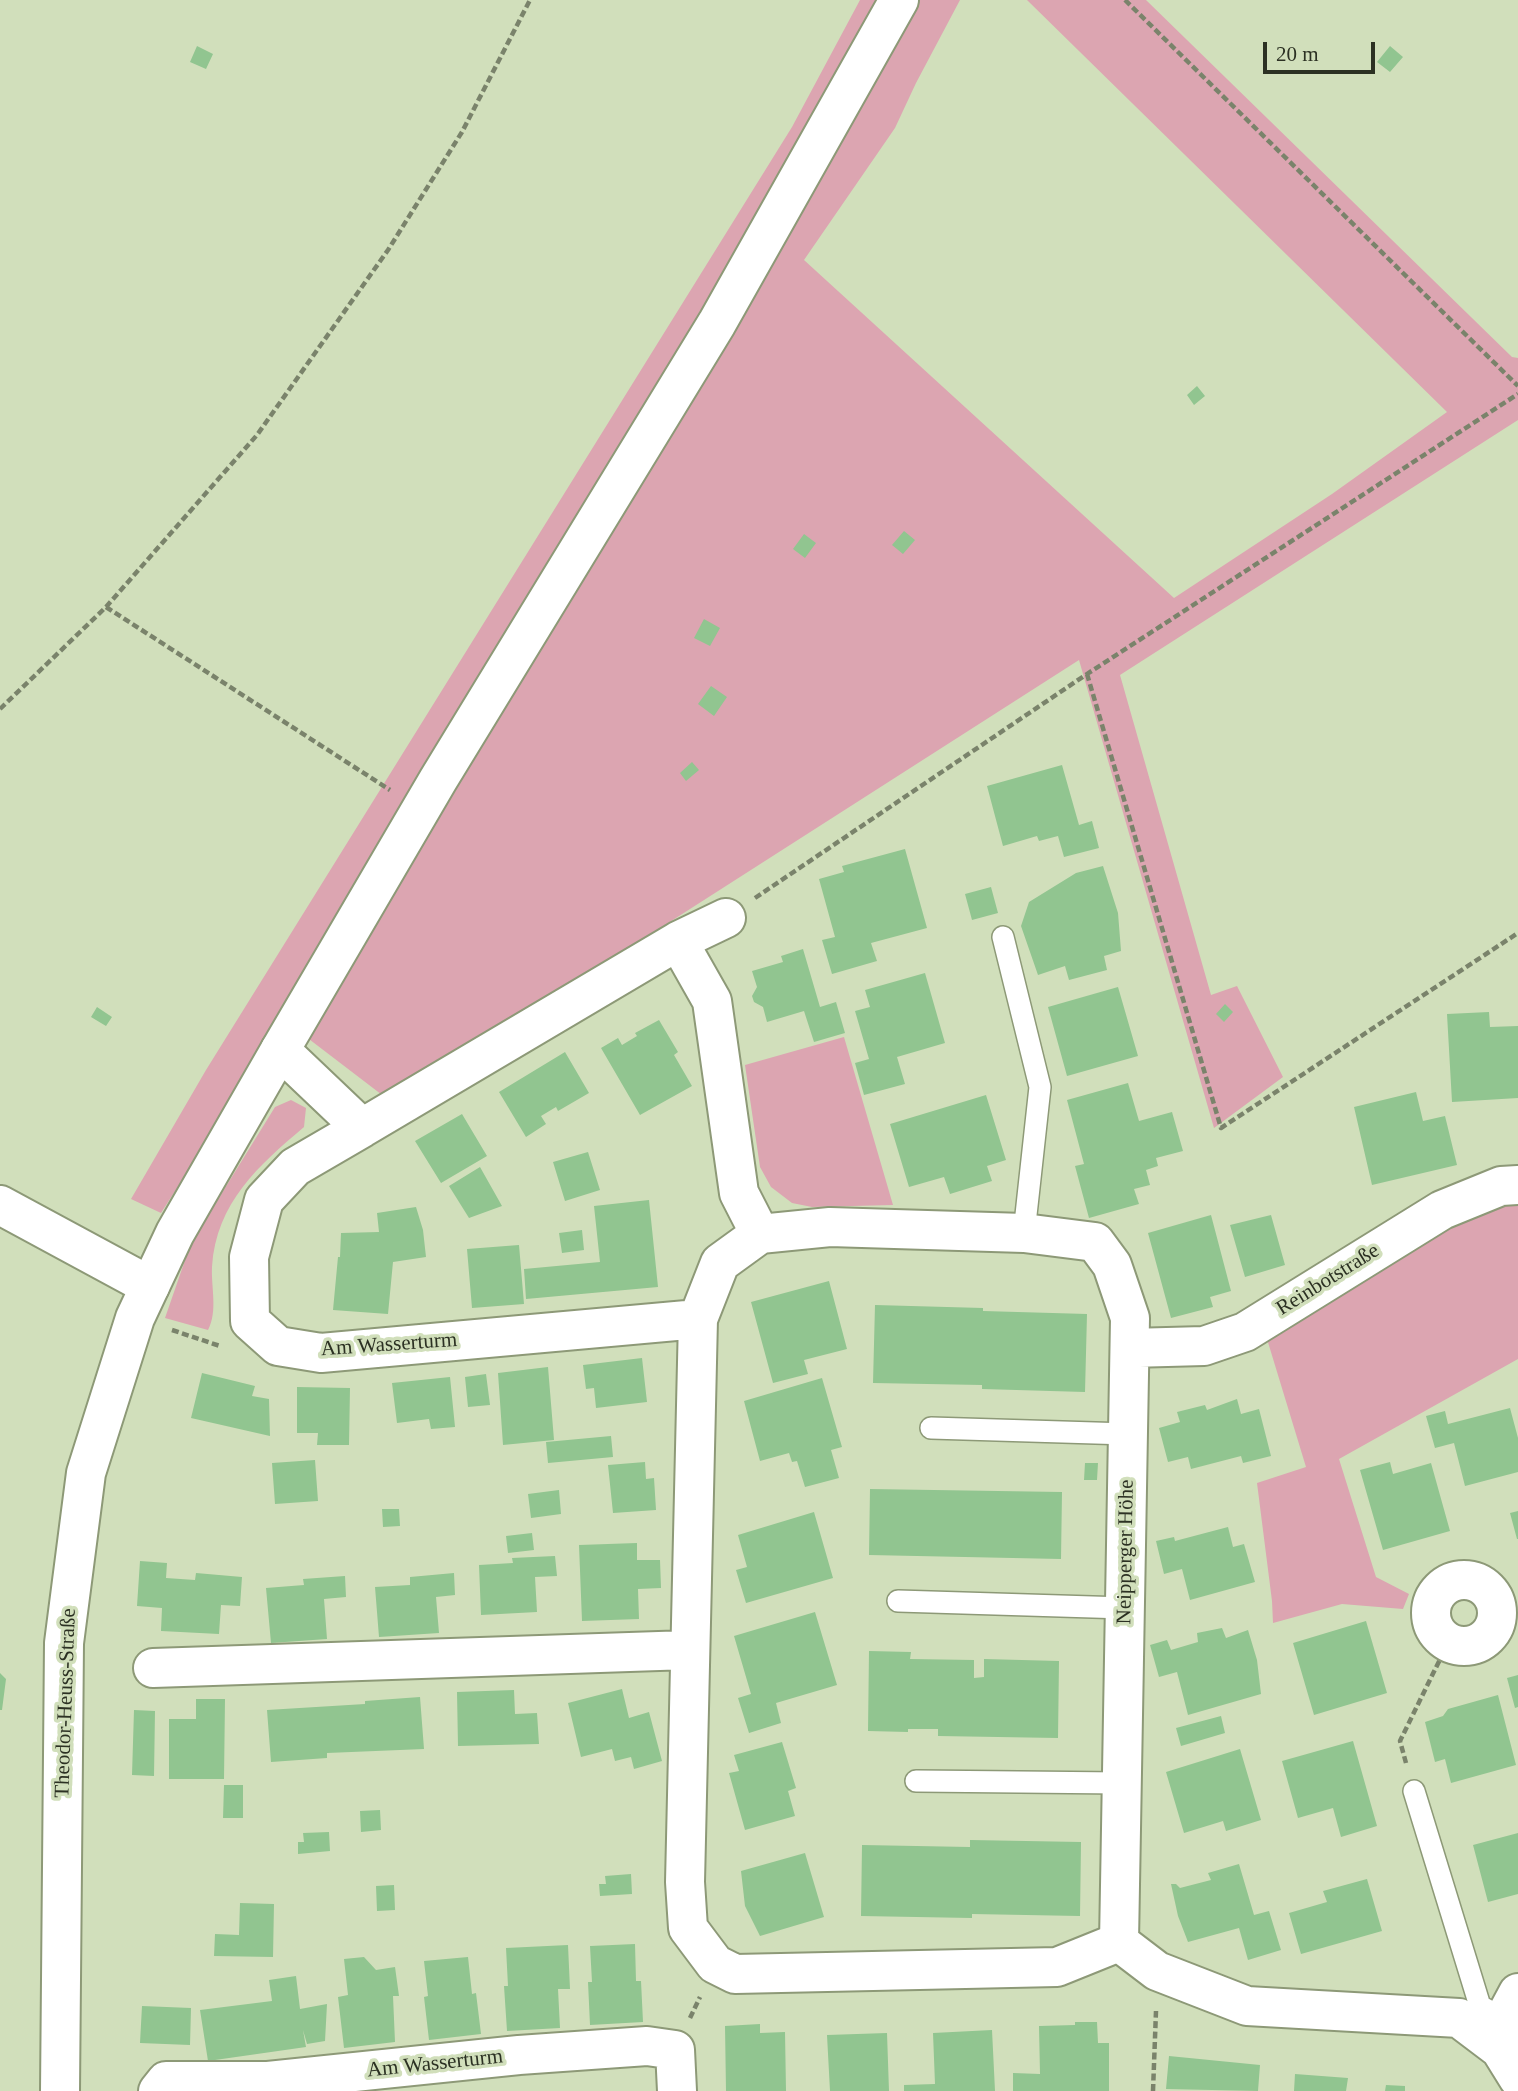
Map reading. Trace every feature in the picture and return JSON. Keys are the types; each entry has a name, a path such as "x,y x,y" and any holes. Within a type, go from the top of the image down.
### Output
{"street":[{"name":"Theodor-Heuss-Straße","path":"60,2091 64,1643 86,1473 142,1302 174,1233 280,1050 427,799 717,323 899,0"},
{"name":"Am Wasserturm","path":"698,1319 321,1353 278,1346 250,1321 249,1257 264,1200 295,1167 678,941 726,918"},
{"path":"678,941 712,1001 739,1193 760,1234 720,1263 698,1319 685,1882 688,1928 725,1969 1057,1967 1119,1942 1157,1971 1247,2006 1459,2018 1510,2035"},
{"path":"280,1050 362,1128"},
{"name":"Reinbotstraße","path":"1130,1348 1203,1346 1245,1332 1442,1210 1501,1186 1518,1185"},
{"path":"0,1205 142,1302"},
{"name":"Neipperger Höhe","path":"760,1234 830,1227 1024,1233 1095,1242 1112,1265 1130,1318 1119,1942"},
{"path":"1472,1580 1492,1593 1506,1624 1480,1643 1459,1647 1448,1643 1438,1634 1431,1621 1434,1597 1448,1583 1472,1580"},
{"path":"153,1668 689,1650"},
{"name":"Am Wasserturm","path":"158,2091 166,2081 268,2081 519,2055 647,2046 676,2050"},
{"path":"676,2050 677,2091"}],"lane":[{"path":"1003,937 1041,1087 1024,1233"},
{"path":"931,1428 1128,1434"},
{"path":"898,1601 1125,1608"},
{"path":"916,1781 1122,1783"},
{"path":"1413,1791 1480,2007 1510,2035"}],"path":[{"path":"0,709 106,607 257,435 388,250 462,132 530,0"},
{"path":"1125,0 1518,386"},
{"path":"726,918 1087,674 1518,394"},
{"path":"106,607 380,784"},
{"path":"1087,674 1221,1128 1518,933"},
{"path":"142,1302 220,1346"},
{"path":"1413,1791 1400,1741 1448,1643"},
{"path":"676,2050 725,1969"},
{"path":"1153,2091 1157,1971"}],"shaded area":[{"path":"860,0 960,0 895,128 804,260 1174,598 1332,494 1447,412 1027,0 1146,0 1512,357 1518,358 1518,420 1120,675 1211,995 1237,986 1283,1077 1214,1128 1079,660 390,1101 284,1020 161,1213 131,1199 206,1070 792,127"},
{"path":"844,1037 893,1205 812,1207 792,1203 771,1187 760,1167 745,1065"},
{"path":"291,1100 306,1108 304,1127 256,1171 231,1205 222,1223 215,1244 212,1267 213,1307 208,1330 165,1318 191,1243 275,1107"},
{"path":"1518,1202 1518,1359 1339,1459 1376,1577 1409,1594 1403,1609 1342,1604 1273,1623 1257,1483 1306,1467 1267,1339 1460,1219"}],"building":[{"path":"197,46 213,54 206,69 190,62"},
{"path":"1390,46 1403,57 1390,72 1377,62"},
{"path":"1197,386 1205,396 1194,405 1187,395"},
{"path":"904,531 915,540 903,554 892,545"},
{"path":"804,534 816,543 805,558 793,549"},
{"path":"704,619 720,628 710,646 694,638"},
{"path":"711,686 727,697 714,716 698,704"},
{"path":"692,762 699,770 686,781 680,773"},
{"path":"1062,765 1079,825 1092,821 1099,848 1064,857 1058,836 1039,841 1037,836 1003,846 987,786"},
{"path":"905,849 927,928 871,943 877,961 832,974 822,940 835,937 819,879 844,872 842,866"},
{"path":"1103,866 1118,913 1121,951 1104,956 1107,970 1069,980 1065,966 1038,975 1021,926 1029,902 1076,873"},
{"path":"991,887 998,913 972,920 965,894"},
{"path":"803,949 820,1007 836,1002 845,1033 814,1042 804,1011 767,1022 763,1007 754,1002 752,996 757,987 752,971 783,962 781,956"},
{"path":"925,973 945,1043 897,1057 905,1084 864,1095 855,1063 869,1059 855,1011 870,1007 865,990"},
{"path":"1118,987 1138,1056 1067,1076 1048,1007"},
{"path":"1225,1004 1233,1012 1224,1022 1216,1014"},
{"path":"97,1007 112,1017 106,1026 91,1017"},
{"path":"1489,1012 1490,1027 1518,1026 1518,1098 1452,1102 1447,1014"},
{"path":"659,1020 678,1052 674,1055 692,1086 640,1115 601,1048 618,1038 622,1045 637,1036 635,1033"},
{"path":"565,1052 589,1093 558,1111 556,1107 541,1116 546,1124 526,1137 499,1092"},
{"path":"1128,1083 1139,1121 1172,1112 1183,1151 1156,1158 1158,1166 1146,1170 1150,1185 1134,1189 1139,1204 1089,1218 1075,1166 1084,1164 1067,1100"},
{"path":"1416,1092 1423,1121 1445,1116 1457,1165 1372,1185 1354,1107"},
{"path":"986,1095 1006,1160 987,1166 992,1181 950,1194 944,1177 909,1187 890,1124"},
{"path":"462,1114 487,1156 441,1183 415,1141"},
{"path":"588,1152 600,1190 565,1201 553,1162"},
{"path":"480,1167 502,1206 469,1218 449,1186"},
{"path":"649,1200 658,1287 526,1299 524,1269 600,1262 594,1206"},
{"path":"416,1207 423,1230 426,1257 393,1262 388,1314 333,1310 341,1233 379,1232 377,1213"},
{"path":"1211,1215 1231,1291 1210,1297 1213,1307 1171,1318 1148,1233"},
{"path":"1271,1215 1285,1265 1245,1277 1230,1225"},
{"path":"582,1230 584,1250 562,1253 559,1233"},
{"path":"519,1245 524,1304 472,1308 467,1249"},
{"path":"829,1281 847,1349 804,1360 808,1374 773,1383 751,1302"},
{"path":"875,1305 1087,1314 1085,1392 982,1389 982,1385 873,1383"},
{"path":"642,1358 647,1402 596,1408 594,1388 586,1389 583,1365"},
{"path":"548,1367 554,1440 503,1445 498,1373"},
{"path":"202,1373 255,1386 252,1396 269,1399 270,1436 191,1418"},
{"path":"486,1374 490,1405 468,1407 465,1377"},
{"path":"450,1377 455,1427 431,1429 429,1419 397,1423 392,1383"},
{"path":"822,1378 842,1447 831,1450 839,1478 805,1487 797,1461 792,1462 789,1453 760,1461 744,1401"},
{"path":"297,1387 350,1388 349,1445 317,1445 318,1433 297,1433"},
{"path":"1237,1399 1241,1414 1259,1409 1271,1456 1243,1463 1241,1456 1191,1469 1188,1457 1168,1462 1159,1428 1180,1422 1177,1412 1205,1405 1207,1410"},
{"path":"1510,1408 1518,1438 1518,1472 1465,1486 1454,1443 1435,1448 1426,1416 1445,1411 1448,1424"},
{"path":"611,1436 613,1457 548,1463 546,1442"},
{"path":"315,1460 318,1501 275,1504 272,1463"},
{"path":"645,1462 646,1479 654,1478 656,1510 613,1513 608,1465"},
{"path":"1390,1462 1393,1474 1431,1463 1450,1531 1383,1550 1360,1470"},
{"path":"1085,1463 1098,1463 1097,1480 1084,1480"},
{"path":"870,1489 1062,1492 1061,1559 869,1555"},
{"path":"559,1490 561,1514 531,1518 528,1494"},
{"path":"382,1509 399,1509 400,1526 383,1527"},
{"path":"1518,1511 1518,1539 1517,1539 1510,1513"},
{"path":"814,1512 833,1578 746,1603 736,1570 747,1567 738,1535"},
{"path":"1228,1527 1233,1547 1244,1544 1255,1582 1190,1600 1182,1569 1164,1574 1156,1541 1174,1537 1175,1541"},
{"path":"532,1533 534,1550 508,1553 506,1536"},
{"path":"637,1543 637,1560 660,1560 661,1588 638,1589 639,1619 582,1621 579,1545"},
{"path":"555,1556 557,1576 535,1577 537,1612 481,1615 479,1565 513,1563 512,1558"},
{"path":"140,1561 167,1563 166,1578 195,1580 196,1573 242,1577 240,1606 221,1605 219,1634 161,1631 162,1608 137,1606"},
{"path":"454,1573 455,1595 436,1597 439,1633 379,1637 375,1587 410,1585 410,1577"},
{"path":"345,1576 346,1597 324,1599 327,1639 271,1643 266,1588 304,1585 303,1579"},
{"path":"815,1612 837,1685 776,1703 781,1723 749,1733 738,1698 751,1694 734,1636"},
{"path":"1366,1621 1387,1693 1314,1715 1293,1643"},
{"path":"1222,1628 1226,1638 1248,1630 1257,1660 1261,1694 1188,1715 1177,1672 1159,1677 1150,1645 1167,1640 1171,1650 1198,1642 1197,1633"},
{"path":"869,1651 911,1652 910,1659 974,1660 974,1678 984,1677 984,1659 1059,1661 1058,1738 938,1736 938,1729 908,1729 908,1732 868,1731"},
{"path":"0,1673 6,1679 2,1710 0,1710"},
{"path":"1518,1675 1518,1707 1515,1708 1507,1678"},
{"path":"622,1689 629,1718 649,1712 662,1761 634,1769 631,1757 615,1761 612,1749 581,1757 568,1703"},
{"path":"514,1690 515,1714 537,1713 539,1744 458,1746 457,1692"},
{"path":"1498,1695 1516,1765 1451,1783 1445,1759 1435,1762 1425,1722 1443,1716 1448,1709"},
{"path":"420,1697 424,1749 327,1753 327,1758 271,1762 267,1710 365,1704 365,1701"},
{"path":"196,1699 225,1699 224,1779 169,1779 169,1719 196,1719"},
{"path":"134,1710 155,1711 154,1776 132,1775"},
{"path":"1221,1716 1225,1733 1181,1746 1176,1728"},
{"path":"1353,1741 1377,1826 1341,1837 1333,1808 1298,1818 1282,1761"},
{"path":"782,1742 796,1788 788,1791 795,1816 745,1830 729,1773 739,1771 734,1755"},
{"path":"1240,1749 1261,1820 1226,1831 1223,1821 1184,1833 1166,1772"},
{"path":"224,1785 243,1785 243,1818 223,1818"},
{"path":"380,1810 381,1830 361,1832 360,1811"},
{"path":"329,1832 330,1851 298,1854 298,1842 304,1842 303,1833"},
{"path":"1518,1833 1518,1894 1488,1902 1473,1845"},
{"path":"970,1840 1081,1842 1080,1916 861,1916 862,1845 970,1847"},
{"path":"805,1853 824,1917 760,1936 745,1906 741,1871"},
{"path":"1239,1864 1254,1915 1269,1911 1281,1950 1248,1960 1239,1928 1188,1942 1178,1916 1171,1884 1180,1888 1211,1880 1208,1873"},
{"path":"631,1874 632,1894 600,1896 599,1884 606,1884 605,1876"},
{"path":"1367,1879 1382,1931 1301,1954 1289,1913 1327,1902 1323,1891"},
{"path":"394,1885 395,1910 377,1911 376,1886"},
{"path":"240,1903 274,1904 273,1957 214,1956 215,1934 239,1935"},
{"path":"635,1944 636,1981 641,1981 643,2022 590,2025 590,1946"},
{"path":"568,1945 570,1989 558,1989 560,2028 507,2031 504,1986 508,1986 506,1948"},
{"path":"364,1957 376,1970 395,1967 399,1996 393,1996 395,2042 344,2048 338,1997 348,1995 344,1959"},
{"path":"468,1957 472,1994 476,1993 481,2034 429,2040 424,1997 428,1996 424,1961"},
{"path":"296,1976 300,2009 327,2004 325,2041 307,2044 303,2030 306,2047 208,2061 200,2010 272,2001 269,1980"},
{"path":"142,2006 191,2008 190,2045 140,2043"},
{"path":"1075,2022 1097,2022 1098,2043 1109,2043 1109,2091 1013,2091 1013,2073 1040,2074 1039,2026 1075,2025"},
{"path":"760,2024 760,2033 785,2032 786,2091 726,2091 725,2026"},
{"path":"992,2030 995,2091 904,2091 904,2085 935,2084 933,2033"},
{"path":"887,2033 889,2091 830,2091 827,2035"},
{"path":"1169,2056 1260,2065 1258,2091 1166,2089"},
{"path":"1295,2074 1348,2078 1346,2091 1294,2091"},
{"path":"1386,2085 1405,2086 1405,2091 1385,2091"}]}
